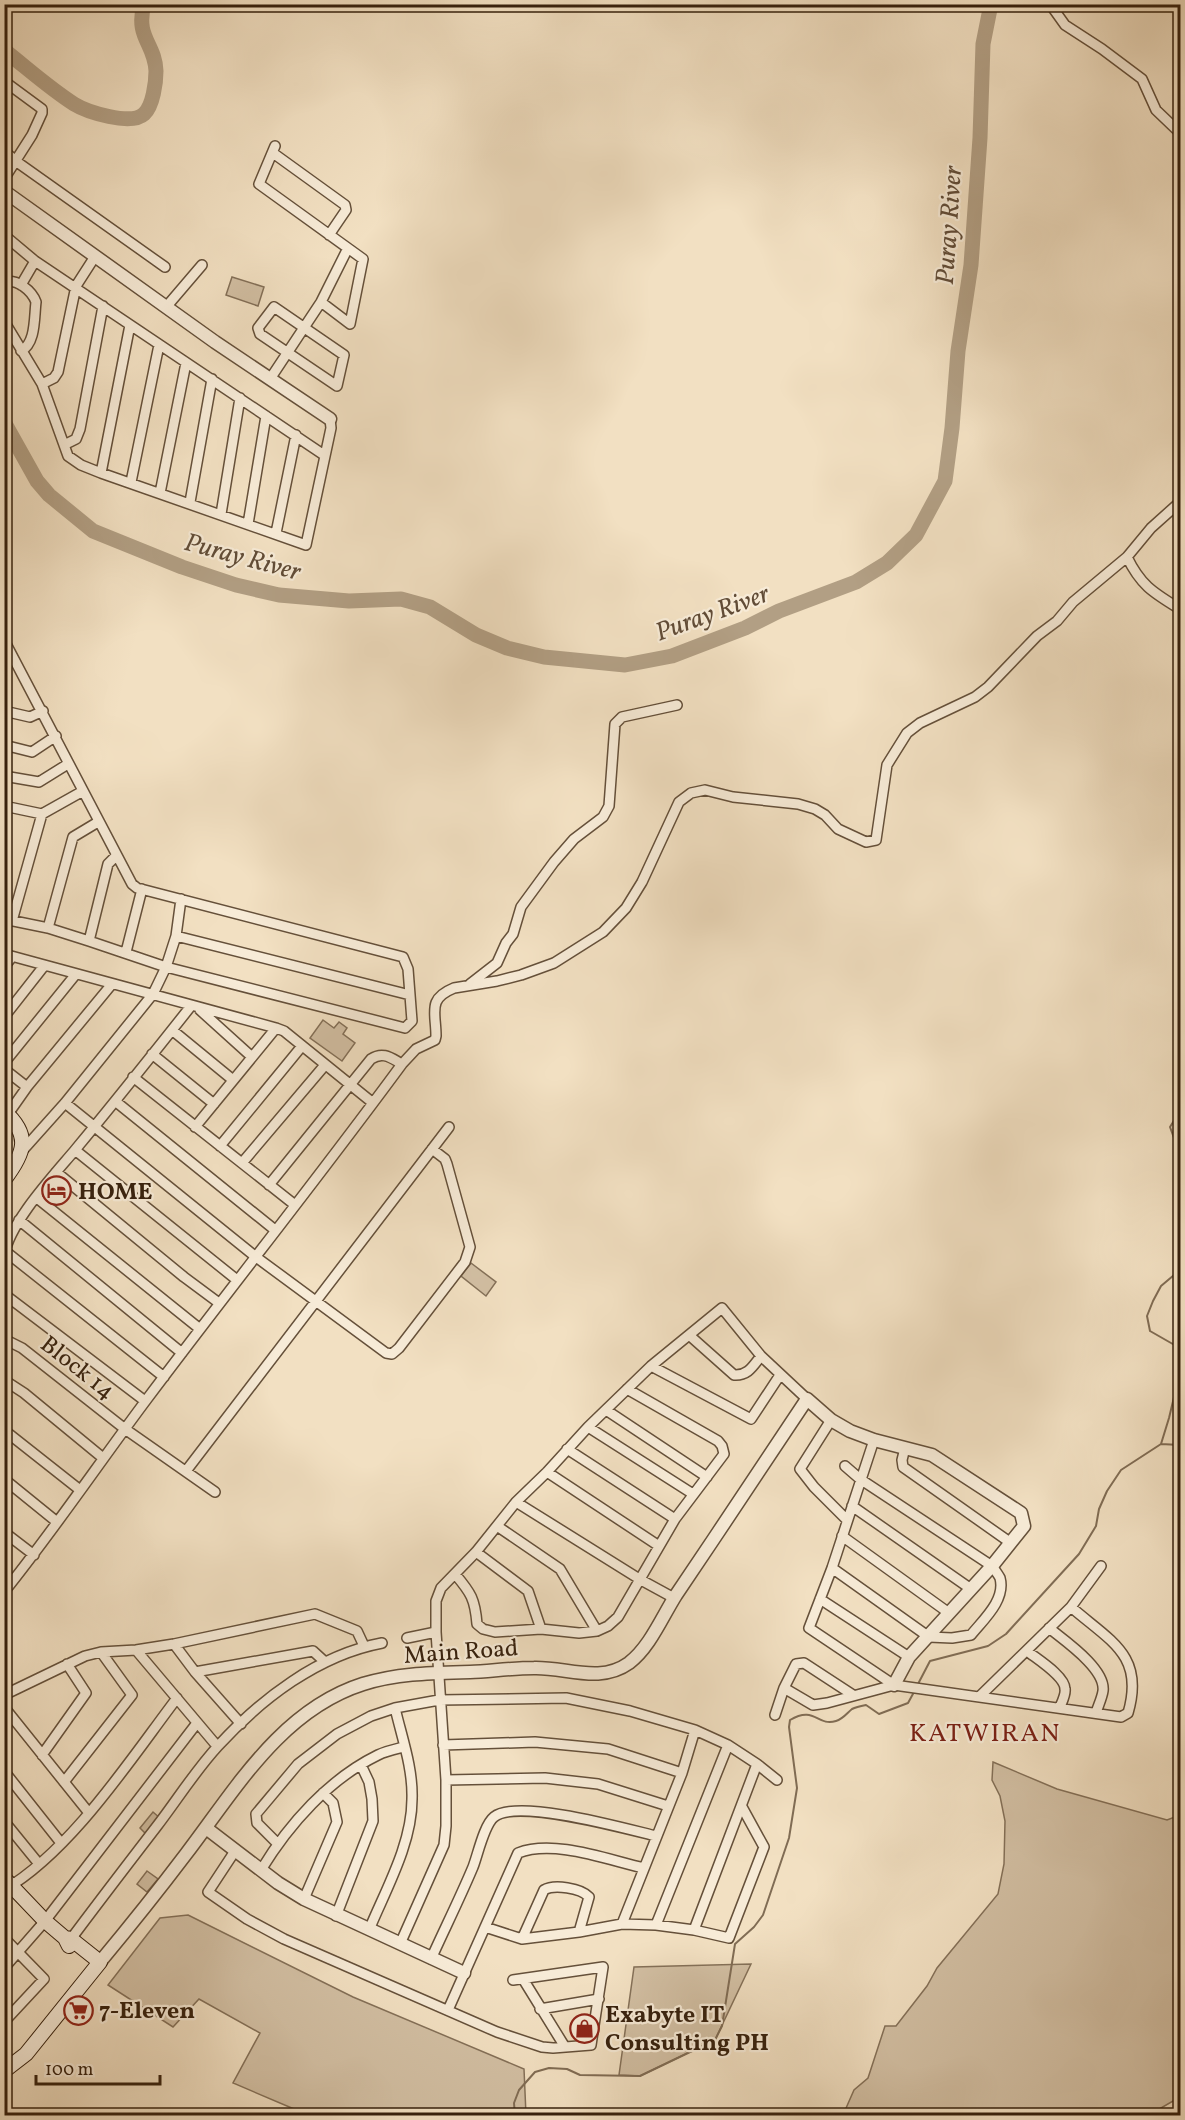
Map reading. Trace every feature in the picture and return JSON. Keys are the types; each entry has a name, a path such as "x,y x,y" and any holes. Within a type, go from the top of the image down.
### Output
{"main road":[{"path":"4,1180 17,1163 23,1150 21,1135 6,1113"},
{"path":"4,2071 26,2054 98,1965 45,1921 7,1885"}],"street":[{"path":"1050,4 1065,25 1142,79 1156,110 1180,133"},
{"path":"4,81 42,109 17,162 4,179"},
{"path":"321,302 351,324 363,259 329,235 259,184 274,150 345,205 346,210 329,235"},
{"path":"4,151 165,267"},
{"path":"4,191 94,258 330,418 331,428 306,544 101,473 81,465 68,456 42,384 4,321"},
{"path":"4,235 35,261 76,286 159,345 324,455"},
{"path":"270,379 321,302 348,248"},
{"path":"42,384 54,378 60,366 76,286 94,258"},
{"path":"21,285 35,261"},
{"path":"167,306 202,265"},
{"path":"4,282 10,280 21,285 29,291 36,302 31,341 27,348 21,351"},
{"path":"64,445 76,440 80,429 103,306"},
{"path":"274,307 344,355 337,386 287,353 260,334 258,328 274,307"},
{"path":"101,473 130,325"},
{"path":"131,482 159,345"},
{"path":"160,493 186,363"},
{"path":"190,502 212,380"},
{"path":"221,514 240,398"},
{"path":"248,524 266,416"},
{"path":"276,533 296,435"},
{"path":"6,1586 34,1556 103,1458 402,1064 416,1049 435,1040 434,1006 437,997 454,988 521,975 554,963 603,932 626,908 642,882 679,802 691,793 705,790 733,797 798,804 815,809 825,815 838,829 866,842 876,840 887,765 907,733 920,723 975,697 988,687 1037,636 1057,621 1073,602 1127,557 1151,528 1180,502"},
{"path":"1127,557 1134,571 1146,586 1180,609"},
{"path":"4,639 132,884 137,888 404,957 408,969 412,1021 405,1028 166,966 48,928 8,920 42,814"},
{"path":"468,986 496,963 513,934 521,907 554,862 573,839 607,812 615,724 622,717 677,705"},
{"path":"4,711 30,717 43,711"},
{"path":"4,745 32,752 56,736"},
{"path":"4,776 39,782 68,764"},
{"path":"5,809 42,814 83,791"},
{"path":"48,928 73,837 98,822"},
{"path":"89,940 108,864 116,856"},
{"path":"126,952 142,889"},
{"path":"23,1150 65,1103 153,994 176,936 182,899"},
{"path":"176,936 410,995"},
{"path":"4,967 8,956 276,1028 302,1046 373,1104"},
{"path":"4,1017 44,966"},
{"path":"4,1063 76,974"},
{"path":"6,1113 112,984"},
{"path":"4,1256 11,1231 19,1220 133,1077 194,1007"},
{"path":"194,1007 252,1057"},
{"path":"195,1127 276,1028"},
{"path":"172,1030 233,1080"},
{"path":"220,1146 302,1046"},
{"path":"152,1054 214,1104"},
{"path":"268,1185 350,1084 377,1055 384,1054 402,1064"},
{"path":"242,1163 325,1065"},
{"path":"4,1069 27,1087"},
{"path":"133,1077 295,1205"},
{"path":"115,1101 275,1230"},
{"path":"65,1103 256,1257 386,1353 395,1353 465,1262 470,1246 447,1164 445,1159 432,1149"},
{"path":"186,1471 449,1127"},
{"path":"75,1150 237,1280"},
{"path":"56,1172 184,1278 219,1303"},
{"path":"37,1198 200,1329"},
{"path":"19,1220 182,1353"},
{"path":"470,1246 481,1244"},
{"path":"5,1251 164,1377"},
{"path":"4,1294 146,1401"},
{"path":"400,1944 444,1845 447,1807 446,1780 436,1632 436,1601 441,1588 476,1552 516,1502 548,1472 588,1427 651,1366 722,1308 761,1356 831,1420 850,1431 874,1440 932,1455 1021,1513 1024,1526 992,1566 909,1657 894,1685"},
{"path":"689,1335 734,1375 747,1372 761,1356"},
{"name":"Block 14","path":"4,1339 22,1348 125,1429 215,1492"},
{"path":"651,1366 751,1419 780,1375"},
{"path":"4,1380 24,1393 103,1458"},
{"path":"455,1574 470,1592 475,1602 477,1624 483,1629 495,1632 541,1629 579,1633 597,1631 608,1626 618,1617 675,1519 724,1454 718,1441 627,1389"},
{"name":"Main Road","path":"98,1965 154,1898 255,1762 282,1734 305,1715 334,1697 362,1684 397,1676 439,1672 534,1668 588,1674 607,1673 619,1669 640,1653 674,1598 807,1399"},
{"path":"606,1410 707,1477"},
{"path":"831,1420 800,1469 814,1487 847,1520"},
{"path":"588,1427 693,1494"},
{"path":"4,1430 80,1490"},
{"path":"874,1440 832,1568 809,1628 894,1685"},
{"path":"905,1448 903,1467 1011,1543"},
{"path":"567,1449 675,1519"},
{"path":"832,1568 929,1637 952,1638 970,1635 997,1602 1000,1591 1000,1578 992,1566 845,1466"},
{"path":"548,1472 660,1546"},
{"path":"4,1479 57,1522"},
{"path":"516,1502 674,1598"},
{"path":"852,1506 971,1589"},
{"path":"498,1526 560,1569 597,1631"},
{"path":"4,1532 34,1556"},
{"path":"842,1536 949,1613"},
{"path":"476,1552 528,1591 541,1629"},
{"path":"980,1696 1071,1607 1101,1566"},
{"path":"820,1599 909,1657"},
{"path":"784,1688 813,1704 894,1685 1121,1717 1128,1713 1134,1694 1132,1673 1126,1657 1071,1607"},
{"path":"4,1695 85,1656 101,1652 136,1650 174,1644 315,1614 357,1631 364,1646"},
{"path":"1049,1628 1091,1664 1102,1678 1104,1690 1096,1713"},
{"path":"407,1638 436,1632"},
{"path":"68,1940 217,1746 292,1682 325,1662 364,1646 382,1643"},
{"path":"174,1644 195,1672 241,1724"},
{"path":"136,1650 217,1746"},
{"path":"195,1672 313,1651 325,1662"},
{"path":"1027,1651 1060,1677 1064,1683 1066,1690 1060,1707"},
{"path":"64,1782 132,1695 101,1652"},
{"path":"775,1716 784,1688 796,1664 804,1663 852,1695"},
{"path":"42,1755 86,1694 67,1664"},
{"path":"7,1885 39,1864 62,1842 88,1813 177,1698"},
{"path":"277,1843 256,1823 256,1814 298,1764 337,1734 371,1716 394,1708 440,1700 566,1698 630,1711 695,1731 728,1745 777,1780"},
{"path":"4,1707 88,1813"},
{"path":"369,1930 404,1846 410,1822 411,1774 394,1708"},
{"path":"4,1968 45,1921 197,1723"},
{"path":"622,1924 682,1773 695,1731"},
{"path":"443,1745 535,1742 608,1749 682,1773"},
{"path":"656,1925 728,1745"},
{"path":"261,1870 277,1843 323,1793 379,1754 404,1747"},
{"path":"694,1930 757,1764"},
{"path":"336,1916 373,1821 369,1782 361,1765"},
{"path":"4,1771 62,1842"},
{"path":"446,1780 556,1779 598,1784 668,1806"},
{"path":"303,1899 337,1822 333,1803 323,1793"},
{"path":"485,1927 522,1940 622,1924 656,1925 729,1938 764,1847 742,1807"},
{"path":"431,1959 473,1867 489,1822 496,1815 510,1812 548,1813 585,1819 656,1836"},
{"path":"4,1821 39,1864"},
{"path":"206,1828 303,1899 464,1973"},
{"path":"448,2010 519,1853 529,1849 564,1850 644,1868"},
{"path":"235,1851 208,1892 247,1919 284,1939 497,2032 542,2047 565,2047 591,2045 603,1967 518,1980 565,2047"},
{"path":"522,1940 544,1890 550,1886 584,1892 589,1897 579,1932"},
{"path":"4,1938 44,1979 4,2022"},
{"path":"540,2009 599,1999"}],"shaded area":[{"path":"232,277 264,287 258,306 226,295"},
{"path":"323,1020 334,1028 339,1022 347,1028 343,1034 355,1043 342,1061 310,1038"},
{"path":"471,1263 496,1282 486,1296 461,1276"},
{"path":"993,1762 1057,1789 1167,1820 1180,1815 1180,2097 1149,2115 843,2115 854,2090 868,2078 885,2026 896,2026 927,1986 937,1968 998,1894 1004,1864 1005,1821 1000,1796 992,1780"},
{"path":"153,1812 161,1819 148,1836 140,1828"},
{"path":"147,1871 158,1879 147,1892 137,1884"},
{"path":"188,1915 353,1997 524,2069 526,2115 302,2115 294,2109 233,2083 260,2033 199,1999 173,2027 108,1985 160,1918"},
{"path":"751,1964 715,2040 640,2076 619,2075 634,1967"}],"waterway":[{"path":"4,50 74,104 98,114 129,119 138,117 144,114 150,105 156,76 155,61 142,25 144,4"},
{"name":"Puray River","path":"4,422 37,481 49,495 93,531 182,567 236,585 279,595 349,601 401,599 430,607 476,635 507,648 544,657 625,665 672,656 745,628 779,611 856,582 887,563 916,535 945,481 958,351 971,265 980,138 983,44 991,4"},
{"path":"1180,1111 1170,1127 1174,1138 1180,1142"},
{"path":"1180,1270 1161,1286 1147,1316 1150,1331 1178,1347 1180,1362"},
{"path":"918,1684 930,1661 988,1646 1006,1634 1079,1554 1096,1526 1099,1509 1107,1491 1121,1470 1161,1444 1180,1372"},
{"path":"1161,1444 1180,1445"},
{"path":"515,2116 514,2103 519,2090 535,2072 549,2068 567,2069 580,2075 640,2076 715,2040 722,2026 735,1944 754,1927 763,1915 789,1838 797,1788 790,1720 798,1716 811,1715 824,1721 836,1721 852,1709 866,1705 879,1714 908,1703 914,1692"}],"place":[{"name":"HOME","path":"57,1191"},
{"name":"7-Eleven","path":"78,2010"},
{"name":"Exabyte IT Consulting PH","path":"584,2028"}],"district":[{"name":"KATWIRAN","path":"985,1732"}]}
